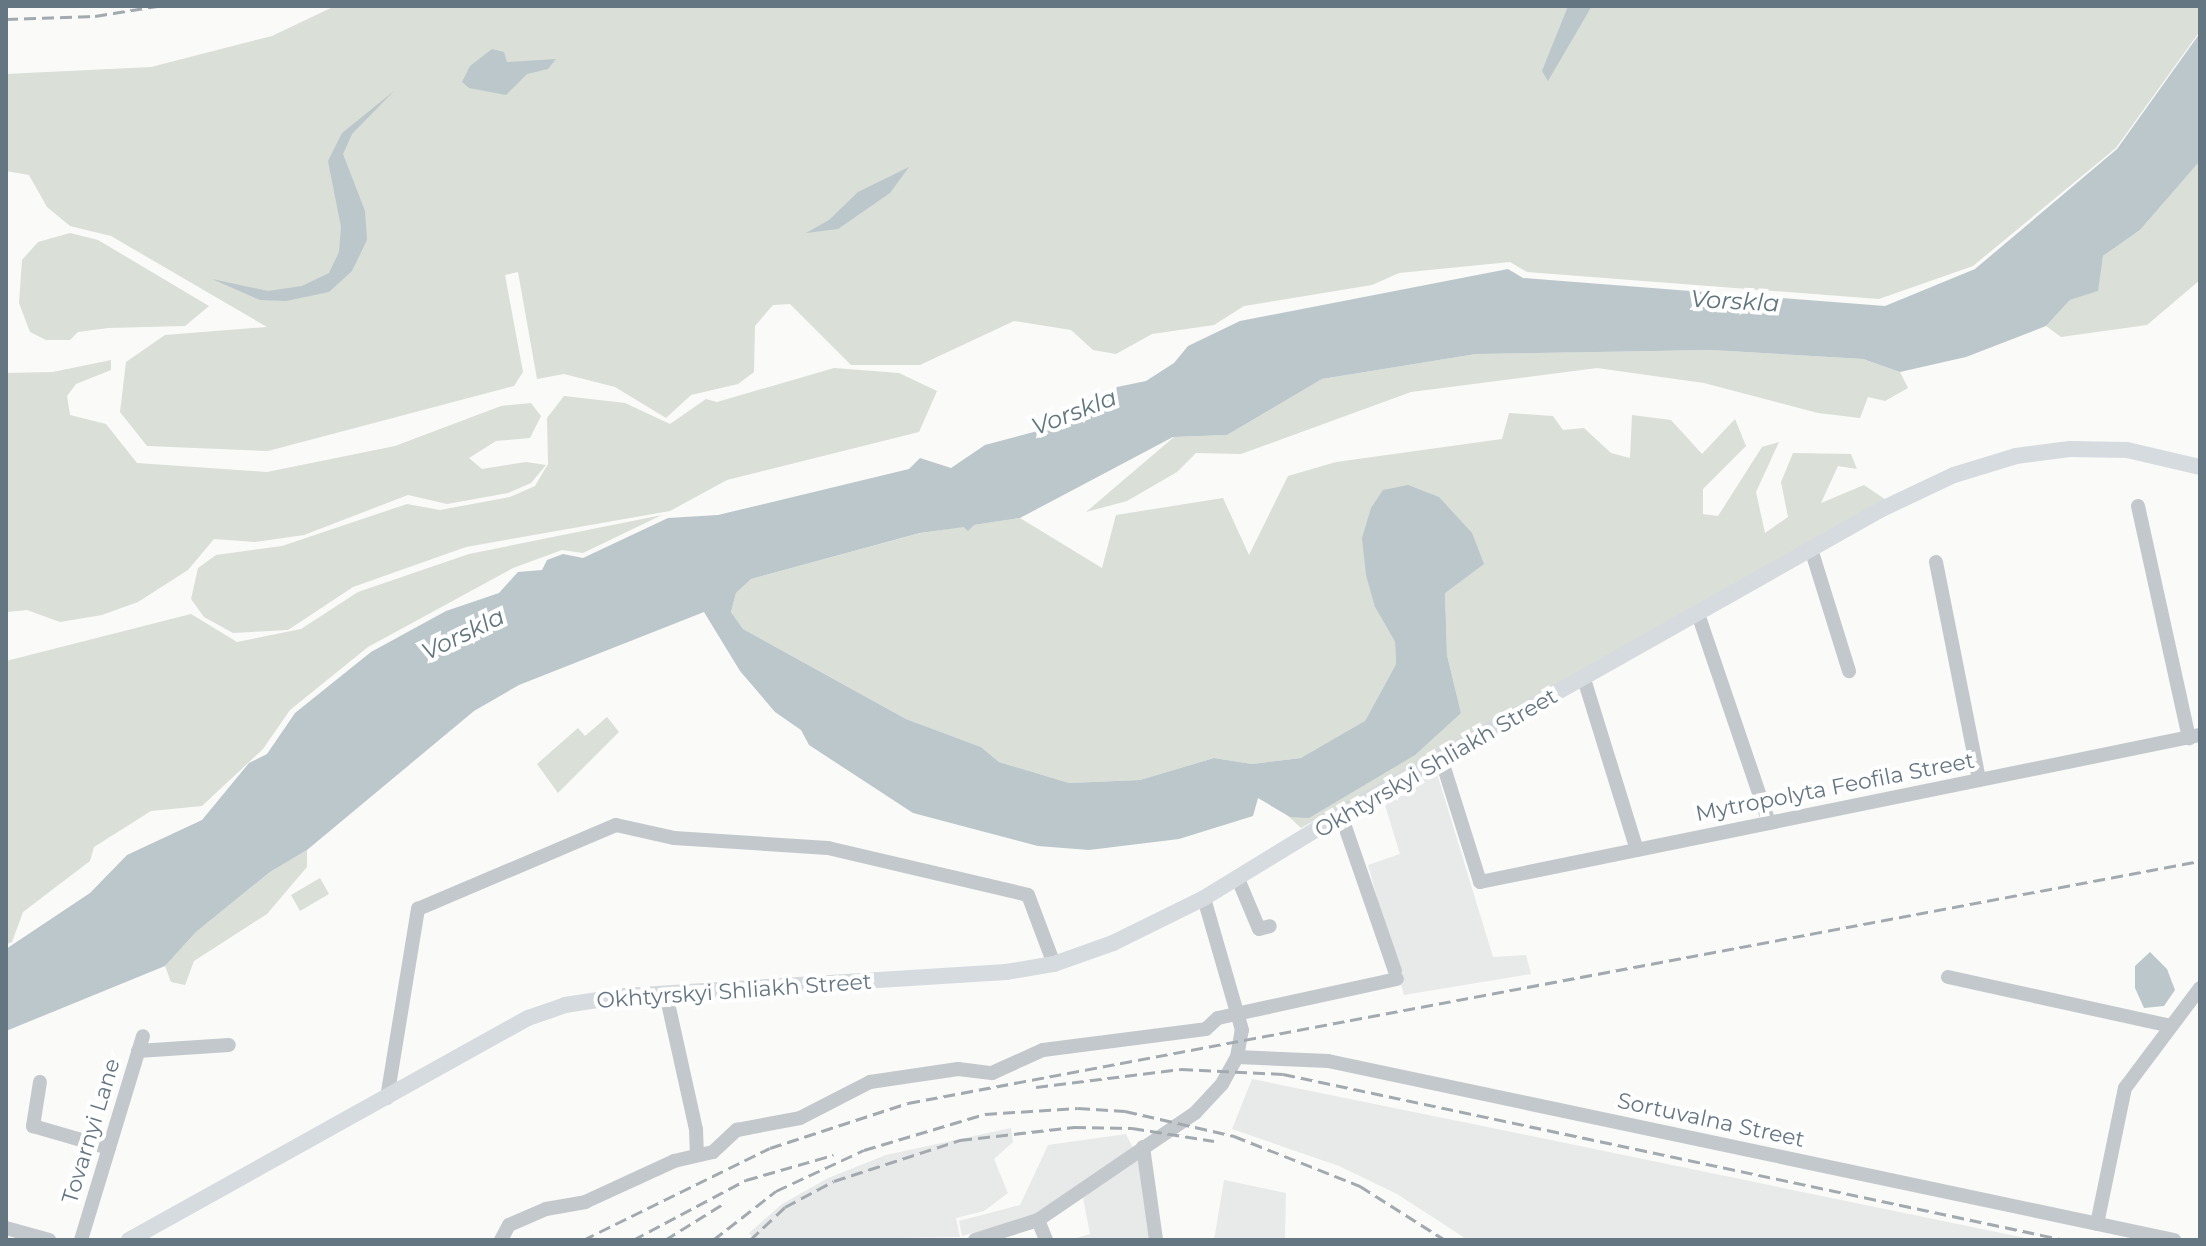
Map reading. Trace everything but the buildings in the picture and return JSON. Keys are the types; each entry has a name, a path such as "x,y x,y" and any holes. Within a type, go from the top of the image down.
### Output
{"main road":[{"name":"Okhtyrskyi Shliakh Street","path":"129,1240 528,1018 565,1005 666,994 991,973 1054,964 1113,943 1204,898 1341,815 1811,549 1954,475 2016,456 2070,449 2127,450 2200,467"}],"street":[{"path":"2138,506 2194,736"},
{"path":"1811,549 1849,671"},
{"path":"1936,562 1979,780"},
{"path":"1698,614 1769,823"},
{"path":"1584,679 1637,850"},
{"name":"Mytropolyta Feofila Street","path":"1441,758 1480,882 2194,736"},
{"path":"501,1240 509,1225 585,1202 697,1154 713,1152 737,1130 800,1118 870,1082 958,1069 992,1073 1043,1050 1206,1029 1218,1018 1396,975 1341,815"},
{"path":"387,1098 418,909 616,825 674,838 842,850 1028,895 1054,964"},
{"path":"1238,879 1259,929 1270,926"},
{"path":"975,1240 1038,1220 1209,1099 1237,1057 1239,1014 1204,898"},
{"path":"1948,977 2171,1026"},
{"path":"666,994 696,1129 697,1154"},
{"path":"2097,1224 2125,1088 2198,995"},
{"name":"Tovarnyi Lane","path":"81,1240 143,1036"},
{"path":"138,1051 229,1045"},
{"name":"Sortuvalna Street","path":"1237,1057 1328,1061 2174,1240"},
{"path":"40,1082 33,1126 109,1148"},
{"path":"1143,1147 1156,1240"},
{"path":"1038,1220 1046,1240"},
{"path":"6,1228 49,1240"}],"shaded area":[{"path":"335,6 1568,6 1543,71 1548,80 1592,6 2200,6 2200,31 2116,148 1973,266 1879,299 1527,272 1510,262 1399,273 1372,285 1244,306 1214,325 1152,334 1116,354 1093,350 1071,330 1014,321 920,365 851,365 790,304 773,305 755,326 754,372 738,384 691,395 666,418 615,387 564,374 537,379 518,272 505,275 523,372 514,386 268,451 147,446 120,412 126,362 165,335 267,327 111,236 70,226 47,207 29,175 6,171 6,74 151,67 272,36"},
{"path":"2200,161 2200,280 2147,325 2061,337 2046,326 2070,300 2097,291 2103,256 2140,230"},
{"path":"70,233 98,240 209,306 185,326 108,328 78,332 70,340 46,340 30,332 19,303 22,260 38,242"},
{"path":"1711,350 1863,359 1900,372 1908,388 1885,401 1868,397 1860,418 1818,413 1704,383 1597,368 1411,392 1241,454 1196,453 1177,472 1127,501 1086,512 1174,437 1227,435 1322,379 1476,354"},
{"path":"111,360 111,370 76,384 67,396 70,415 106,424 137,463 267,472 395,446 501,406 531,403 541,416 530,438 496,441 469,458 482,469 526,462 546,465 531,483 508,493 447,504 408,495 304,535 255,542 214,539 188,570 138,602 102,615 60,622 27,610 6,612 6,373 53,372"},
{"path":"834,368 899,373 937,391 919,432 727,480 670,511 466,547 353,587 288,630 233,633 204,617 191,599 198,568 216,555 282,546 407,504 440,510 510,497 535,486 548,464 547,418 564,396 625,403 670,424 706,399 717,402"},
{"path":"1509,413 1553,416 1563,430 1584,428 1611,453 1630,458 1632,415 1671,420 1702,454 1735,419 1746,446 1703,489 1703,514 1718,516 1762,447 1779,442 1756,492 1765,533 1788,517 1781,482 1793,453 1851,454 1857,469 1838,466 1821,503 1864,485 1886,500 1301,828 1274,803 1290,817 1461,713 1447,655 1445,592 1375,607 1395,642 1396,664 1365,721 1324,749 1301,758 1252,764 1214,758 1140,780 1069,783 999,762 981,747 906,719 743,629 731,612 736,593 751,579 921,533 1020,518 1102,568 1116,515 1223,498 1249,555 1288,476 1336,462 1502,439"},
{"path":"662,515 583,553 562,550 513,568 368,647 290,710 263,749 202,806 151,811 94,847 90,861 23,912 12,942 6,944 6,661 191,614 237,642 301,629 358,592 469,554"},
{"path":"607,717 619,732 558,793 537,764 578,728 585,736"},
{"path":"1436,770 1493,957 1526,955 1531,974 1404,995 1368,865 1400,854 1384,802"},
{"path":"307,850 307,867 267,914 194,961 185,985 171,982 165,966 196,932 270,872"},
{"path":"320,878 329,894 300,911 291,895"},
{"path":"1252,1079 2035,1240 1468,1240 1397,1194 1339,1166 1232,1129"},
{"path":"1011,1128 1013,1142 994,1159 1008,1193 984,1211 956,1218 960,1237 754,1240 749,1233 782,1204 828,1178 886,1155"},
{"path":"1126,1134 1133,1148 1034,1216 962,1236 959,1221 1020,1205 1048,1145"},
{"path":"1133,1157 1141,1162 1151,1240 1070,1240 1090,1234 1083,1198"},
{"path":"1224,1180 1286,1193 1285,1240 1214,1240"}],"water":[{"path":"1568,6 1592,6 1548,81 1542,71"},
{"name":"Vorskla","path":"2200,33 2200,161 2140,230 2103,256 2098,291 2070,300 2046,326 1966,357 1900,372 1863,359 1711,350 1476,354 1322,379 1227,435 1173,437 1020,518 974,525 968,531 964,527 920,533 751,579 736,593 731,612 743,629 906,719 981,747 999,762 1069,783 1140,780 1214,758 1252,764 1301,758 1365,721 1396,664 1395,642 1375,607 1366,575 1362,538 1371,508 1383,490 1408,485 1439,497 1472,533 1484,564 1445,593 1447,655 1461,713 1415,755 1309,818 1290,817 1258,798 1253,816 1179,839 1089,850 1038,846 913,813 809,745 801,730 775,712 740,671 704,612 519,685 474,711 307,850 270,872 196,932 165,966 6,1031 6,949 90,893 127,855 202,820 249,763 267,754 295,713 371,652 446,611 499,593 518,572 542,570 547,560 563,554 583,558 668,518 718,515 909,469 920,458 951,468 985,445 1056,426 1117,387 1146,381 1174,363 1188,346 1240,321 1508,269 1523,278 1885,306 1975,269 2117,149"},
{"path":"492,49 504,52 507,62 556,59 548,69 527,74 506,95 469,88 462,82 470,66"},
{"path":"394,91 352,134 343,154 365,211 367,240 352,271 329,292 286,301 260,300 212,279 268,291 302,286 329,273 339,252 341,227 328,161 342,133"},
{"path":"909,167 890,193 838,229 806,233 829,220 858,192"},
{"path":"2150,952 2167,969 2175,990 2164,1006 2144,1008 2135,988 2135,966"}],"railway":[{"path":"6,19 95,16 157,6"},
{"path":"583,1240 770,1148 908,1103 2200,861"},
{"path":"1036,1087 1181,1069 1283,1074 2065,1240"},
{"path":"713,1240 776,1191 864,1150 985,1114 1078,1108 1125,1111 1234,1136 1360,1186 1445,1240"},
{"path":"750,1240 785,1207 834,1181 960,1140 1074,1127 1132,1128 1214,1141"},
{"path":"633,1240 746,1180 833,1155"},
{"path":"665,1240 726,1202"}]}
